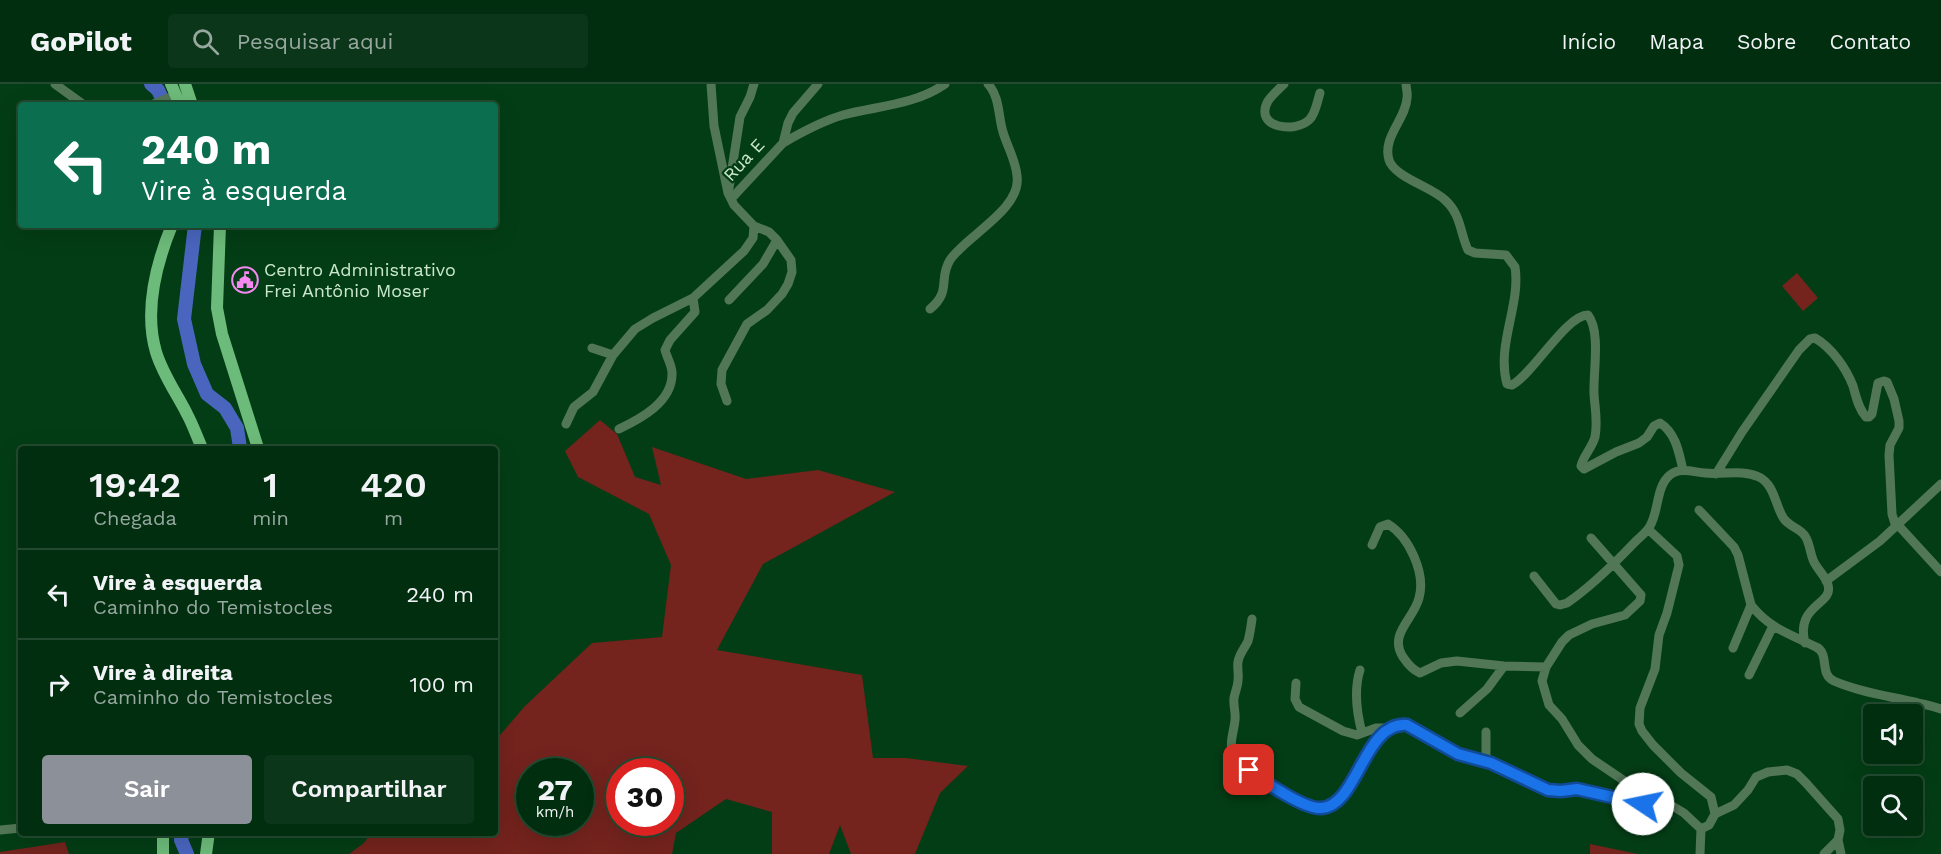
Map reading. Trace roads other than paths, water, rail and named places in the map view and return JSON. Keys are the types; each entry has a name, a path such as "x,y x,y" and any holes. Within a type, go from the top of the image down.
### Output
{"main road":[{"path":"185,84 191,102"},
{"path":"171,228 158,265 150,312 153,334 156,353 201,446"},
{"path":"220,228 217,308 222,334 257,446"},
{"path":"163,836 163,854"},
{"path":"206,854 208,836"}],"street":[{"path":"55,84 80,102"},
{"path":"711,84 716,134 729,196 754,226 769,232 777,240 791,260 792,272 782,294 747,324 722,370 721,384 727,401"},
{"path":"729,196 740,117 754,84"},
{"name":"Rua E","path":"729,196 783,143 793,113 818,84"},
{"path":"783,143 826,120 900,103 926,95 945,84"},
{"path":"930,309 938,303 943,293 945,271 951,260 969,240 996,219 1017,184 1018,178 1001,127 998,104 988,84"},
{"path":"1284,84 1271,97 1265,109 1270,123 1280,127 1308,121 1314,113 1320,93"},
{"path":"1406,84 1407,98 1390,141 1388,152 1390,162 1398,172 1442,196 1451,205 1458,216 1468,250 1475,253 1506,255 1515,267 1504,367 1507,384 1512,385 1525,376 1554,340 1580,316 1588,315 1592,323 1595,345 1596,427 1593,443 1581,463 1582,468 1639,443 1647,437 1654,426 1660,423 1673,437 1679,450 1683,471"},
{"path":"159,102 174,96"},
{"path":"566,424 574,406 597,386 613,355 640,325 693,298 744,251 753,238 754,226"},
{"path":"729,300 763,264 777,240"},
{"path":"619,429 644,416 664,398 672,375 665,350 670,340 695,312 693,298"},
{"path":"1716,474 1753,415 1799,350 1810,339 1815,338 1832,353 1845,370 1861,411 1866,417 1872,414 1878,383 1884,381 1889,386 1899,422 1899,428 1890,445 1889,455 1892,514 1897,526 1941,572"},
{"path":"592,348 613,355"},
{"path":"1534,576 1553,601 1560,605 1573,598 1614,564 1648,529 1655,517 1666,478 1675,472 1683,471 1749,474 1766,482 1784,519 1807,538 1813,560 1828,585 1828,595 1814,606 1805,621 1803,631 1805,643"},
{"path":"1826,581 1863,555 1941,484"},
{"path":"1699,510 1734,549 1751,605 1773,626 1821,650 1826,673 1830,679 1866,691 1941,710"},
{"path":"1372,545 1380,527 1388,524 1406,542 1415,561 1419,578 1419,598 1401,630 1398,645 1404,658 1414,670 1420,673 1441,663 1457,661 1504,666 1546,667"},
{"path":"1648,529 1677,556 1679,565 1659,635 1654,669 1640,708 1639,724 1653,745 1711,797 1715,814"},
{"path":"1591,538 1640,594 1641,601 1625,615 1592,624 1569,635 1546,667 1542,681 1549,705 1558,714 1578,746 1654,806"},
{"path":"1733,648 1751,605"},
{"path":"1252,618 1248,641 1238,662 1232,746 1236,760 1259,778 1311,807 1323,808 1336,801 1347,790 1374,743 1395,725 1407,725 1458,754 1486,761 1548,790 1577,789 1621,800 1668,806 1679,810 1701,830"},
{"path":"1749,675 1773,626"},
{"path":"1460,713 1487,689 1504,666"},
{"path":"1360,670 1357,682 1362,733"},
{"path":"1296,683 1295,699 1299,707 1349,734 1362,733 1376,728 1390,728"},
{"path":"1486,732 1486,761"},
{"path":"1701,830 1709,825 1715,814 1734,805 1756,777 1768,772 1786,770 1797,774 1838,819 1841,854"},
{"path":"0,830 18,828"},
{"path":"1700,854 1701,830"},
{"path":"1824,854 1838,840"}],"waterway":[{"path":"151,84 158,90 164,102"},
{"path":"195,228 184,319 194,364 207,394 225,408 237,428 240,446"},
{"path":"182,836 181,840 187,854"}],"place":[{"name":"Centro Administrativo Frei Antônio Moser","path":"245,280"}]}
